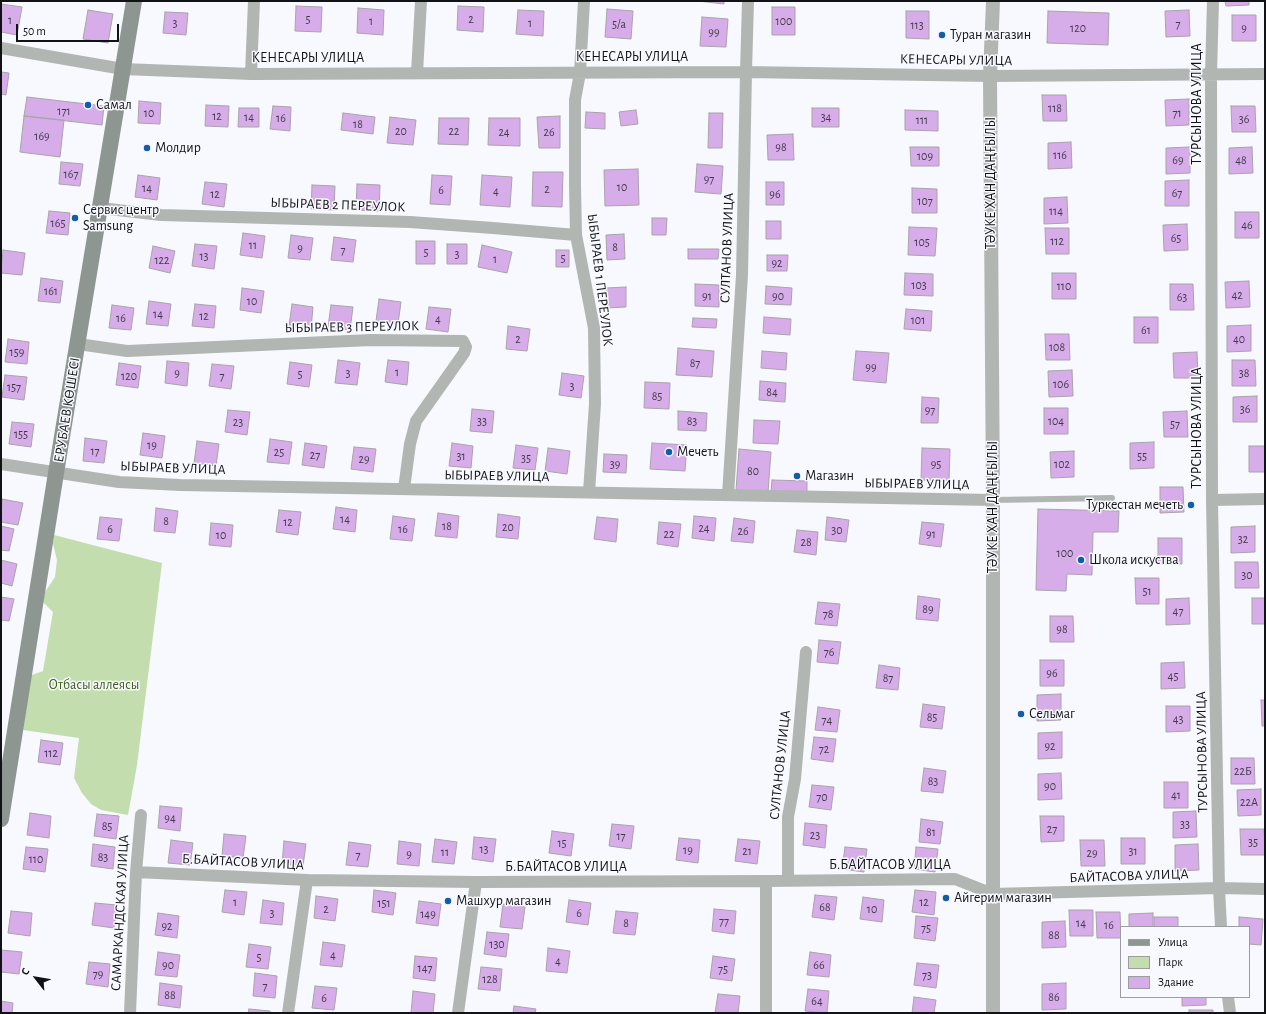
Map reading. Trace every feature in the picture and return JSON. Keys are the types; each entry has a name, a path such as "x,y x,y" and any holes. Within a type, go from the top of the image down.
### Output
{"main road":[{"name":"ЕРУБАЕВ КӨШЕСІ","path":"1,819 56,473 134,1"}],"street":[{"path":"251,74 254,1"},
{"path":"418,73 421,1"},
{"name":"ЫБЫРАЕВ 1 ПЕРЕУЛОК","path":"584,1 580,72 575,100 576,235 594,328 596,404 589,492"},
{"name":"СУЛТАНОВ УЛИЦА","path":"728,495 742,275 748,1"},
{"name":"ТӘУКЕ ХАН ДАҢҒЫЛЫ","path":"993,1 990,76 993,500 993,1013"},
{"name":"ТУРСЫНОВА УЛИЦА","path":"1213,1 1211,74 1212,500 1221,926"},
{"name":"КЕНЕСАРЫ УЛИЦА","path":"1,48 123,69 251,74 580,72 746,72 990,76 1265,74"},
{"name":"ЫБЫРАЕВ 2 ПЕРЕУЛОК","path":"100,208 161,215 417,223 576,235"},
{"name":"ЫБЫРАЕВ 3 ПЕРЕУЛОК","path":"78,344 127,350 371,340 463,341 466,346 464,353 416,421 410,444 404,489"},
{"name":"ЫБЫРАЕВ УЛИЦА","path":"1,464 119,482 180,485 993,500"},
{"path":"1212,500 1265,499"},
{"name":"СУЛТАНОВ УЛИЦА","path":"788,881 788,817 795,779 806,652"},
{"name":"САМАРКАНДСКАЯ УЛИЦА","path":"130,1013 136,872 141,815"},
{"name":"Б.БАЙТАСОВ УЛИЦА","path":"136,872 306,880 476,882 955,879 993,894"},
{"path":"288,1013 306,880"},
{"path":"766,881 766,1013"},
{"path":"458,1013 476,882"},
{"name":"БАЙТАСОВА УЛИЦА","path":"993,894 1219,888 1265,889"},
{"path":"1228,998 1230,1013"}],"lane":[{"path":"993,500 1112,498"}],"green space":[{"name":"Отбасы аллеясы","path":"54,535 162,563 137,765 128,815 101,810 91,804 82,793 74,778 79,738 23,730 29,676 43,671 53,612 43,602 45,592 55,577 57,560 53,544"}],"building":[{"path":"698,1 724,1 724,4"},
{"path":"1225,1 1249,1 1249,5 1226,6"},
{"path":"1,4 22,7 17,35 1,32"},
{"path":"296,6 322,7 321,32 295,31"},
{"path":"458,6 484,7 483,32 457,30"},
{"path":"772,7 795,7 795,35 772,35"},
{"path":"358,8 384,10 383,35 357,33"},
{"path":"607,9 633,11 631,39 605,37"},
{"path":"88,10 113,14 108,43 83,39"},
{"path":"518,10 544,11 543,36 516,34"},
{"path":"1189,10 1190,36 1166,37 1165,11"},
{"path":"906,11 929,11 929,39 906,38"},
{"path":"1048,11 1109,13 1108,45 1047,43"},
{"path":"165,12 188,13 186,35 163,33"},
{"path":"1232,15 1256,15 1256,41 1232,41"},
{"path":"702,17 728,19 726,47 700,46"},
{"path":"1,72 9,73 6,95 1,94"},
{"path":"1042,95 1066,95 1067,121 1043,121"},
{"path":"27,97 104,106 102,125 24,116"},
{"path":"1189,99 1189,125 1166,126 1165,100"},
{"path":"139,101 161,103 160,124 138,123"},
{"path":"206,105 229,106 228,127 205,126"},
{"path":"273,106 291,107 290,131 270,129"},
{"path":"1231,106 1255,106 1256,132 1232,132"},
{"path":"239,108 259,108 259,127 238,127"},
{"path":"812,108 839,108 839,127 812,127"},
{"path":"636,110 638,124 621,126 619,112"},
{"path":"905,110 938,111 938,131 905,130"},
{"path":"586,112 605,113 605,129 585,128"},
{"path":"343,113 375,117 373,134 341,130"},
{"path":"709,113 723,113 722,148 708,148"},
{"path":"24,116 64,120 60,157 20,152"},
{"path":"560,116 560,148 539,148 537,117"},
{"path":"390,117 416,120 413,145 387,143"},
{"path":"439,118 469,118 468,145 438,144"},
{"path":"489,118 520,118 520,146 488,145"},
{"path":"793,134 794,160 768,160 767,135"},
{"path":"1071,142 1072,168 1048,169 1048,143"},
{"path":"910,147 939,147 939,166 911,166"},
{"path":"1190,147 1190,173 1166,174 1166,148"},
{"path":"1252,147 1253,173 1229,174 1229,148"},
{"path":"61,162 83,164 80,186 59,184"},
{"path":"697,164 723,166 721,194 695,192"},
{"path":"638,169 639,205 605,206 604,170"},
{"path":"533,172 563,172 562,207 532,206"},
{"path":"138,175 160,178 157,200 135,197"},
{"path":"432,175 452,176 450,205 430,204"},
{"path":"482,175 512,177 510,207 480,205"},
{"path":"1189,180 1189,206 1165,206 1165,181"},
{"path":"205,182 227,184 224,207 202,204"},
{"path":"766,182 784,182 784,205 766,205"},
{"path":"357,184 380,185 379,211 356,210"},
{"path":"312,185 335,186 334,210 311,209"},
{"path":"912,188 937,189 937,213 912,213"},
{"path":"1067,197 1068,223 1044,224 1044,198"},
{"path":"49,211 70,213 68,235 46,233"},
{"path":"1235,212 1259,212 1259,238 1235,238"},
{"path":"652,218 667,218 666,235 652,235"},
{"path":"766,221 781,221 781,239 766,239"},
{"path":"1187,224 1188,250 1164,251 1163,225"},
{"path":"909,227 937,228 935,256 908,255"},
{"path":"1045,228 1069,228 1069,254 1046,254"},
{"path":"243,233 265,236 262,258 240,255"},
{"path":"624,234 625,259 607,260 606,235"},
{"path":"291,235 313,238 310,260 288,258"},
{"path":"334,237 356,240 353,262 331,260"},
{"path":"416,241 435,241 435,264 416,264"},
{"path":"195,244 217,246 214,269 192,266"},
{"path":"447,244 467,244 467,264 447,264"},
{"path":"482,245 512,252 507,273 478,267"},
{"path":"153,246 175,251 170,273 149,268"},
{"path":"688,249 719,249 718,259 688,259"},
{"path":"3,250 25,253 22,275 1,273"},
{"path":"556,250 569,250 569,267 556,267"},
{"path":"767,255 788,255 787,271 767,271"},
{"path":"905,273 933,274 933,296 904,295"},
{"path":"1052,273 1076,273 1076,299 1052,299"},
{"path":"41,278 63,281 60,303 38,301"},
{"path":"1249,281 1250,307 1226,308 1225,282"},
{"path":"695,284 719,285 719,307 695,306"},
{"path":"1170,284 1193,284 1194,310 1170,310"},
{"path":"766,286 792,288 791,305 765,304"},
{"path":"626,287 626,307 607,308 606,288"},
{"path":"242,288 264,291 261,313 240,310"},
{"path":"379,299 401,302 398,324 376,321"},
{"path":"149,301 171,304 168,326 146,324"},
{"path":"195,304 216,306 214,328 192,326"},
{"path":"292,304 313,307 311,329 289,326"},
{"path":"112,305 134,308 131,330 109,328"},
{"path":"331,305 353,307 350,330 328,327"},
{"path":"429,307 451,309 448,332 426,329"},
{"path":"906,309 932,311 931,331 904,329"},
{"path":"764,317 791,319 790,335 763,333"},
{"path":"1134,317 1158,317 1158,343 1134,343"},
{"path":"693,318 717,319 716,328 692,327"},
{"path":"1251,325 1251,351 1227,352 1227,326"},
{"path":"508,326 530,329 527,351 506,349"},
{"path":"1045,334 1069,334 1070,360 1046,360"},
{"path":"8,339 29,342 27,364 5,362"},
{"path":"678,348 714,351 712,377 676,375"},
{"path":"762,351 787,353 786,370 761,368"},
{"path":"856,351 889,353 886,383 853,380"},
{"path":"1197,352 1198,378 1174,378 1173,353"},
{"path":"338,360 360,363 357,385 335,383"},
{"path":"388,360 409,362 407,385 385,382"},
{"path":"1232,360 1255,360 1256,386 1232,386"},
{"path":"167,361 189,363 187,386 165,383"},
{"path":"290,362 312,365 309,387 287,384"},
{"path":"119,363 141,366 138,388 116,385"},
{"path":"212,364 234,366 231,389 209,386"},
{"path":"1072,370 1073,396 1049,397 1048,371"},
{"path":"562,373 584,376 581,398 559,395"},
{"path":"5,375 27,377 24,400 2,397"},
{"path":"760,381 786,383 785,402 759,400"},
{"path":"645,382 670,383 669,409 644,408"},
{"path":"1257,396 1257,422 1233,422 1233,397"},
{"path":"922,397 939,398 938,423 921,423"},
{"path":"1044,408 1068,408 1068,434 1044,434"},
{"path":"472,409 494,411 492,433 470,431"},
{"path":"228,410 250,412 247,435 225,432"},
{"path":"678,411 707,413 706,431 678,430"},
{"path":"1187,411 1188,437 1164,437 1163,412"},
{"path":"754,420 780,421 778,444 753,443"},
{"path":"12,422 34,424 31,447 9,444"},
{"path":"143,433 165,436 162,458 140,455"},
{"path":"85,438 107,441 104,463 83,461"},
{"path":"270,439 292,442 289,464 267,462"},
{"path":"197,441 219,444 216,466 194,463"},
{"path":"1154,442 1154,468 1130,469 1130,443"},
{"path":"305,443 327,446 324,468 302,465"},
{"path":"452,443 473,446 471,468 449,466"},
{"name":"Мечеть","path":"652,443 687,445 685,471 650,469"},
{"path":"516,445 538,448 535,470 513,468"},
{"path":"1249,446 1265,446 1265,472 1249,472"},
{"path":"354,447 376,449 373,472 351,469"},
{"path":"548,448 570,451 567,474 545,471"},
{"path":"922,448 950,449 949,481 921,480"},
{"path":"739,449 771,452 768,492 736,490"},
{"path":"1074,451 1074,477 1051,478 1050,452"},
{"path":"604,454 627,455 626,473 603,472"},
{"path":"772,480 807,481 807,494 771,493"},
{"path":"1160,487 1183,487 1184,512 1160,513"},
{"path":"2,499 23,503 18,525 1,522"},
{"path":"336,507 357,510 355,532 333,529"},
{"path":"156,508 178,511 175,533 154,531"},
{"path":"1038,509 1119,511 1118,532 1093,532 1092,575 1067,574 1066,591 1036,590"},
{"path":"279,510 301,512 298,535 276,532"},
{"path":"438,513 459,516 457,538 435,536"},
{"path":"498,514 520,517 518,539 496,537"},
{"path":"393,516 415,519 412,541 390,539"},
{"path":"694,516 716,518 714,541 692,538"},
{"path":"100,517 122,519 119,541 97,539"},
{"path":"597,517 618,519 616,542 594,539"},
{"path":"827,517 849,520 846,542 825,540"},
{"path":"734,518 755,521 753,543 731,541"},
{"path":"659,522 681,524 678,547 657,544"},
{"path":"922,522 944,524 941,547 919,544"},
{"path":"211,523 233,525 231,547 209,545"},
{"path":"1,526 14,529 9,551 1,550"},
{"path":"1255,526 1255,552 1231,553 1231,527"},
{"path":"797,530 818,532 816,555 794,552"},
{"path":"1158,538 1182,538 1182,564 1158,564"},
{"path":"1,560 17,564 12,586 1,583"},
{"path":"1235,562 1258,562 1259,588 1235,588"},
{"path":"1135,578 1159,578 1159,604 1136,604"},
{"path":"918,596 940,599 938,621 916,619"},
{"path":"1,597 14,599 9,621 1,620"},
{"path":"1189,598 1190,624 1166,625 1166,599"},
{"path":"1252,598 1265,598 1265,624 1252,624"},
{"path":"818,602 840,604 837,626 815,624"},
{"path":"1050,616 1073,616 1074,642 1050,642"},
{"path":"819,640 841,642 838,664 817,662"},
{"path":"1040,660 1064,660 1064,686 1040,686"},
{"path":"1184,662 1185,688 1161,689 1161,663"},
{"path":"879,665 900,668 898,690 876,688"},
{"path":"1061,694 1061,720 1037,721 1037,695"},
{"path":"1261,700 1265,700 1265,726 1262,726"},
{"path":"923,704 945,707 942,729 920,727"},
{"path":"1166,706 1190,706 1190,731 1166,732"},
{"path":"818,707 840,710 837,732 815,730"},
{"path":"1062,732 1062,758 1038,759 1038,733"},
{"path":"814,737 836,739 833,762 811,759"},
{"path":"41,740 63,743 60,765 38,762"},
{"path":"1231,758 1254,758 1255,784 1231,784"},
{"path":"924,768 946,771 943,793 921,791"},
{"path":"1061,773 1062,799 1038,800 1038,774"},
{"path":"1164,782 1188,782 1188,808 1164,808"},
{"path":"812,785 834,787 831,810 809,807"},
{"path":"1261,789 1261,815 1238,816 1237,790"},
{"path":"160,806 182,808 180,831 158,828"},
{"path":"1196,811 1197,837 1173,838 1173,812"},
{"path":"30,813 51,816 49,838 27,835"},
{"path":"97,814 119,816 116,839 94,836"},
{"path":"1040,816 1064,816 1064,841 1041,842"},
{"path":"921,819 943,822 940,844 919,842"},
{"path":"805,823 827,825 825,848 803,845"},
{"path":"612,824 634,826 631,849 609,846"},
{"path":"1240,829 1264,829 1265,855 1241,855"},
{"path":"552,831 574,834 571,856 549,853"},
{"path":"224,834 246,836 243,858 222,856"},
{"path":"474,837 496,839 493,862 472,859"},
{"path":"679,838 700,840 698,863 676,860"},
{"path":"1121,838 1145,838 1145,864 1121,864"},
{"path":"435,839 457,842 454,864 432,862"},
{"path":"738,839 760,841 757,864 735,861"},
{"path":"171,840 193,843 190,865 168,863"},
{"path":"1080,840 1104,840 1105,866 1081,866"},
{"path":"284,841 306,844 303,866 282,864"},
{"path":"399,841 421,844 419,866 397,864"},
{"path":"349,842 371,845 368,867 346,865"},
{"path":"93,844 115,847 113,869 91,866"},
{"path":"1198,844 1199,870 1175,871 1175,845"},
{"path":"26,847 48,849 45,872 23,869"},
{"path":"845,847 867,849 864,872 842,869"},
{"path":"916,847 938,849 935,872 914,869"},
{"path":"225,890 247,892 244,915 222,912"},
{"path":"374,890 396,893 393,915 372,912"},
{"path":"915,890 936,892 934,915 912,912"},
{"path":"815,895 837,897 834,920 812,917"},
{"path":"316,896 338,899 335,921 314,918"},
{"path":"863,897 884,900 882,922 860,919"},
{"path":"263,900 284,903 282,925 260,923"},
{"path":"569,900 591,903 588,925 566,922"},
{"path":"419,901 441,904 438,926 416,923"},
{"path":"95,903 117,905 114,928 92,925"},
{"path":"503,904 525,907 522,929 500,927"},
{"path":"714,909 736,911 734,934 712,931"},
{"path":"1069,910 1093,910 1093,936 1070,936"},
{"path":"11,911 32,913 30,936 8,933"},
{"path":"616,911 638,913 635,935 613,933"},
{"path":"1096,912 1120,912 1120,938 1097,938"},
{"path":"158,913 179,916 177,938 155,935"},
{"path":"1153,913 1153,926 1129,926 1129,914"},
{"path":"916,916 938,918 935,941 914,938"},
{"path":"1154,917 1178,917 1178,926 1154,926"},
{"path":"1239,917 1263,919 1261,945 1250,944 1250,926 1239,926"},
{"path":"1065,921 1066,947 1042,948 1042,922"},
{"path":"487,932 509,934 506,957 484,954"},
{"path":"323,942 345,945 342,967 320,965"},
{"path":"249,944 271,947 268,969 246,967"},
{"path":"548,948 570,951 567,973 546,971"},
{"path":"1,950 22,952 19,974 1,972"},
{"path":"158,952 180,955 177,977 155,975"},
{"path":"810,952 831,955 829,977 807,975"},
{"path":"415,956 437,958 435,981 413,978"},
{"path":"713,956 735,959 732,981 710,978"},
{"path":"89,962 110,964 108,987 86,984"},
{"path":"917,963 939,965 936,988 914,985"},
{"path":"481,967 502,969 500,991 478,989"},
{"path":"255,973 277,976 275,998 253,996"},
{"path":"160,983 182,986 180,1008 158,1005"},
{"path":"1066,983 1066,1009 1042,1010 1042,984"},
{"path":"315,986 337,988 334,1010 312,1008"},
{"path":"808,989 829,991 827,1013 805,1011"},
{"path":"413,991 435,994 433,1013 411,1013"},
{"path":"718,994 740,996 738,1013 715,1013"},
{"path":"914,997 936,1000 934,1013 912,1013"},
{"path":"1182,998 1206,998 1206,1005 1182,1006"},
{"path":"1,1001 13,1003 12,1013 1,1013"},
{"path":"514,1006 536,1009 535,1013 513,1013"},
{"path":"249,1009 270,1011 270,1013 248,1013"},
{"path":"1189,1010 1213,1010 1213,1013 1189,1013"}],"place":[{"name":"Туран магазин","path":"942,35"},
{"name":"Самал","path":"88,105"},
{"name":"Молдир","path":"147,148"},
{"name":"Сервис центр Samsung","path":"75,218"},
{"name":"Мечеть","path":"669,452"},
{"name":"Магазин","path":"797,476"},
{"name":"Туркестан мечеть","path":"1191,505"},
{"name":"Школа искуства","path":"1081,560"},
{"name":"Сельмаг","path":"1021,714"},
{"name":"Айгерим магазин","path":"946,898"},
{"name":"Машхур магазин","path":"448,901"}]}
